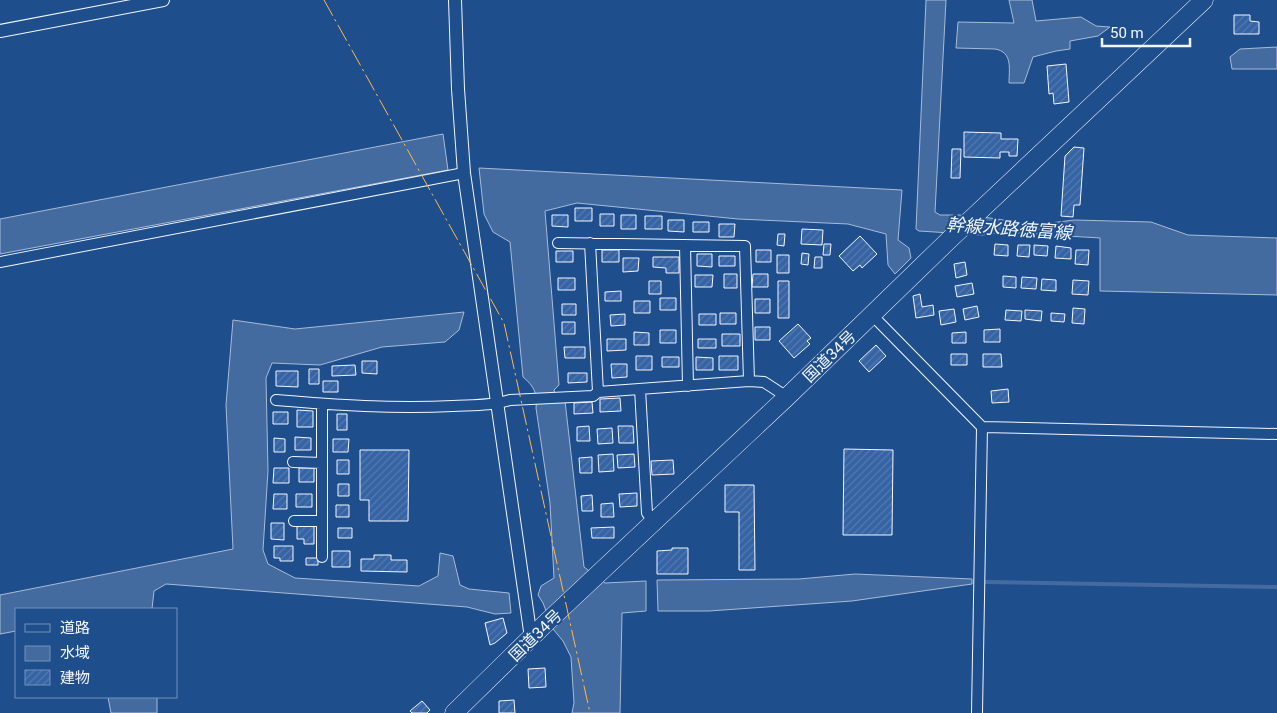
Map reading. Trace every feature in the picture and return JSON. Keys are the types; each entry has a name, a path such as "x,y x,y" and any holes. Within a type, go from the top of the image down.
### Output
{"highway":[{"name":"国道34号","path":"454,713 547,622 787,397 871,314 1204,0"}],"street":[{"path":"0,31 163,0"},
{"path":"455,0 458,89 464,172 531,638"},
{"path":"0,262 464,172"},
{"path":"558,243 745,246 749,382"},
{"path":"590,243 598,392"},
{"path":"685,245 688,386"},
{"path":"871,314 982,427 1277,434"},
{"path":"276,400 322,404 422,407 497,404 510,400 593,396 598,392 749,382 764,382 787,397"},
{"path":"640,389 647,514 654,522"},
{"path":"322,404 322,557"},
{"path":"977,713 982,427"},
{"path":"293,462 322,462"},
{"path":"294,521 322,521"}],"water":[{"name":"幹線水路徳富線","path":"926,0 946,0 935,212 940,215 990,218 1035,225 1074,220 1151,222 1188,235 1277,238 1277,295 1100,291 1100,238 1001,232 982,235 919,231 916,229"},
{"path":"1009,0 1032,0 1036,21 1081,17 1096,26 1110,27 1098,36 1070,41 1070,49 1033,57 1024,83 1009,83 1009,62 1001,51 995,49 956,48 958,22 1014,23"},
{"path":"1277,47 1277,69 1232,69 1230,57 1240,49"},
{"path":"443,134 448,170 0,254 0,219"},
{"path":"479,168 902,190 898,240 909,248 911,258 895,274 888,265 886,234 848,224 738,219 577,203 545,211 559,385 554,390 557,402 565,401 584,567 605,583 646,581 646,611 622,613 620,713 572,713 574,703 571,657 563,641 553,629 538,595 541,586 554,578 550,503 536,408 536,394 523,377 510,242 493,232 484,214"},
{"path":"464,312 459,330 445,342 382,347 320,365 272,363 266,378 268,471 263,550 268,564 295,578 419,586 438,576 440,553 453,556 460,585 469,589 509,593 511,613 495,614 467,607 166,584 154,591 152,608 15,608 15,631 0,634 0,595 233,549 226,405 233,320 295,329"},
{"path":"855,574 972,579 972,584 852,601 709,611 658,611 657,580 799,579"},
{"path":"108,698 157,698 157,713 111,713"}],"building":[{"path":"1234,15 1250,15 1250,21 1259,22 1259,34 1234,34"},
{"path":"1066,64 1069,102 1054,104 1053,93 1049,94 1047,66"},
{"path":"964,132 1001,133 1001,139 1018,139 1017,156 1009,156 1009,152 1000,152 1000,158 964,157"},
{"path":"1074,147 1084,148 1080,205 1074,205 1073,217 1061,216 1065,156"},
{"path":"952,149 961,149 960,178 951,178"},
{"path":"575,208 592,208 592,221 575,221"},
{"path":"600,214 614,214 614,226 600,226"},
{"path":"552,215 568,215 568,227 552,226"},
{"path":"621,215 636,215 636,229 621,229"},
{"path":"645,216 662,216 662,229 645,229"},
{"path":"668,220 684,220 684,232 668,231"},
{"path":"693,222 709,222 709,232 693,232"},
{"path":"719,224 735,224 734,237 719,237"},
{"path":"802,229 823,230 822,245 801,244"},
{"path":"778,234 785,234 784,246 777,245"},
{"path":"860,236 877,254 862,268 860,265 853,271 839,256"},
{"path":"824,244 831,244 830,255 823,255"},
{"path":"995,244 1008,245 1008,256 994,255"},
{"path":"1018,245 1030,245 1029,257 1017,256"},
{"path":"1034,245 1048,246 1047,256 1034,255"},
{"path":"1056,246 1071,248 1071,259 1055,258"},
{"path":"602,250 619,250 619,262 602,262"},
{"path":"756,250 771,250 771,262 756,262"},
{"path":"1076,250 1089,250 1088,265 1075,264"},
{"path":"556,251 573,251 573,262 556,262"},
{"path":"802,253 809,254 808,265 801,264"},
{"path":"697,254 712,254 712,267 697,266"},
{"path":"777,255 789,255 789,273 777,273"},
{"path":"719,256 735,256 735,266 719,266"},
{"path":"653,257 679,257 679,273 666,273 666,268 653,267"},
{"path":"815,257 822,257 822,268 814,268"},
{"path":"623,258 639,258 638,271 623,272"},
{"path":"965,262 967,275 956,278 954,264"},
{"path":"724,274 737,274 737,288 724,288"},
{"path":"753,274 768,274 768,287 752,287"},
{"path":"695,275 713,275 712,287 695,287"},
{"path":"1003,276 1016,277 1016,288 1003,287"},
{"path":"1022,277 1037,278 1036,289 1021,288"},
{"path":"558,278 575,278 575,290 558,290"},
{"path":"1042,279 1056,280 1056,291 1041,290"},
{"path":"1073,280 1089,281 1088,295 1072,294"},
{"path":"649,281 661,281 661,294 649,294"},
{"path":"778,281 789,281 789,318 778,318"},
{"path":"972,283 974,294 957,297 955,286"},
{"path":"621,291 621,301 605,301 605,292"},
{"path":"920,294 922,307 933,305 934,315 916,318 913,296"},
{"path":"660,298 676,298 676,310 660,310"},
{"path":"755,299 770,299 770,313 755,313"},
{"path":"634,301 650,301 650,313 634,313"},
{"path":"562,304 576,304 576,315 562,315"},
{"path":"977,306 979,317 965,320 963,309"},
{"path":"1073,308 1085,309 1084,324 1072,323"},
{"path":"954,309 956,322 941,325 939,311"},
{"path":"1006,310 1022,311 1021,321 1005,320"},
{"path":"1025,310 1042,311 1041,321 1025,319"},
{"path":"720,313 736,313 736,324 720,324"},
{"path":"1051,313 1065,314 1064,322 1051,321"},
{"path":"625,314 625,325 611,326 610,315"},
{"path":"699,314 716,314 716,325 699,325"},
{"path":"562,322 575,322 575,334 562,334"},
{"path":"798,324 811,338 807,341 810,344 794,358 779,341"},
{"path":"755,327 770,327 770,340 755,340"},
{"path":"1000,329 1000,342 984,342 984,330"},
{"path":"660,330 676,330 676,343 660,343"},
{"path":"634,332 649,333 649,345 634,345"},
{"path":"966,332 966,343 952,343 952,333"},
{"path":"722,334 740,334 740,346 722,346"},
{"path":"607,339 626,339 626,350 607,351"},
{"path":"698,339 716,339 716,348 698,348"},
{"path":"876,345 886,356 869,372 859,361"},
{"path":"564,347 585,347 585,358 565,358"},
{"path":"951,354 967,354 967,365 951,365"},
{"path":"983,354 1001,354 1002,367 983,367"},
{"path":"636,356 652,356 652,370 636,370"},
{"path":"719,356 738,356 738,370 719,370"},
{"path":"662,357 679,357 679,367 662,367"},
{"path":"696,357 713,358 713,370 696,370"},
{"path":"362,361 377,361 377,374 362,373"},
{"path":"611,364 627,364 627,377 612,378"},
{"path":"355,365 356,375 332,376 332,366"},
{"path":"309,369 319,369 319,384 309,384"},
{"path":"276,371 298,371 298,387 276,386"},
{"path":"568,373 587,373 587,382 568,383"},
{"path":"323,381 338,381 338,392 323,392"},
{"path":"1008,389 1009,402 992,403 991,391"},
{"path":"620,398 621,411 600,412 600,399"},
{"path":"592,402 593,413 574,414 574,403"},
{"path":"297,410 313,411 313,427 297,427"},
{"path":"273,412 288,412 288,424 273,424"},
{"path":"337,414 347,414 347,430 337,430"},
{"path":"589,426 590,441 577,441 577,427"},
{"path":"618,426 633,426 634,443 619,443"},
{"path":"612,428 613,443 598,444 597,429"},
{"path":"295,437 311,438 311,450 295,450"},
{"path":"274,438 285,439 285,452 274,452"},
{"path":"333,439 349,439 348,452 333,452"},
{"path":"844,449 893,450 892,535 843,535"},
{"path":"360,450 409,450 408,521 369,521 369,500 360,500"},
{"path":"613,454 614,471 599,472 598,455"},
{"path":"634,454 635,467 618,468 617,455"},
{"path":"592,457 592,473 580,473 579,458"},
{"path":"337,460 349,460 349,474 337,474"},
{"path":"673,460 674,474 652,475 651,461"},
{"path":"274,468 289,468 289,483 273,483"},
{"path":"299,468 314,468 314,482 299,482"},
{"path":"338,484 349,484 349,496 338,496"},
{"path":"725,485 754,485 755,570 739,570 739,512 725,512"},
{"path":"637,493 637,506 620,507 619,494"},
{"path":"274,494 287,494 287,509 273,509"},
{"path":"296,494 312,494 312,507 296,507"},
{"path":"592,495 593,511 582,511 581,496"},
{"path":"613,503 614,517 601,517 601,504"},
{"path":"336,505 349,505 349,517 336,517"},
{"path":"271,523 284,523 284,540 271,539"},
{"path":"297,526 314,526 314,544 304,544 304,539 297,539"},
{"path":"614,527 614,538 592,538 591,528"},
{"path":"338,528 352,528 352,538 338,538"},
{"path":"274,546 293,546 293,561 280,561 280,558 274,558"},
{"path":"672,548 688,548 688,574 657,574 657,551 672,550"},
{"path":"332,551 350,551 350,567 332,567"},
{"path":"374,555 391,555 391,560 407,560 407,572 361,571 361,559 374,559"},
{"path":"306,558 318,558 318,565 306,565"},
{"path":"503,618 507,633 490,645 485,623"},
{"path":"545,668 546,687 529,688 528,669"},
{"path":"514,700 515,713 499,713 499,701"},
{"path":"422,701 430,710 427,713 412,713 410,711"}],"waterway":[{"path":"985,582 1277,587"}],"power":[{"path":"324,0 504,323 590,713"}]}
